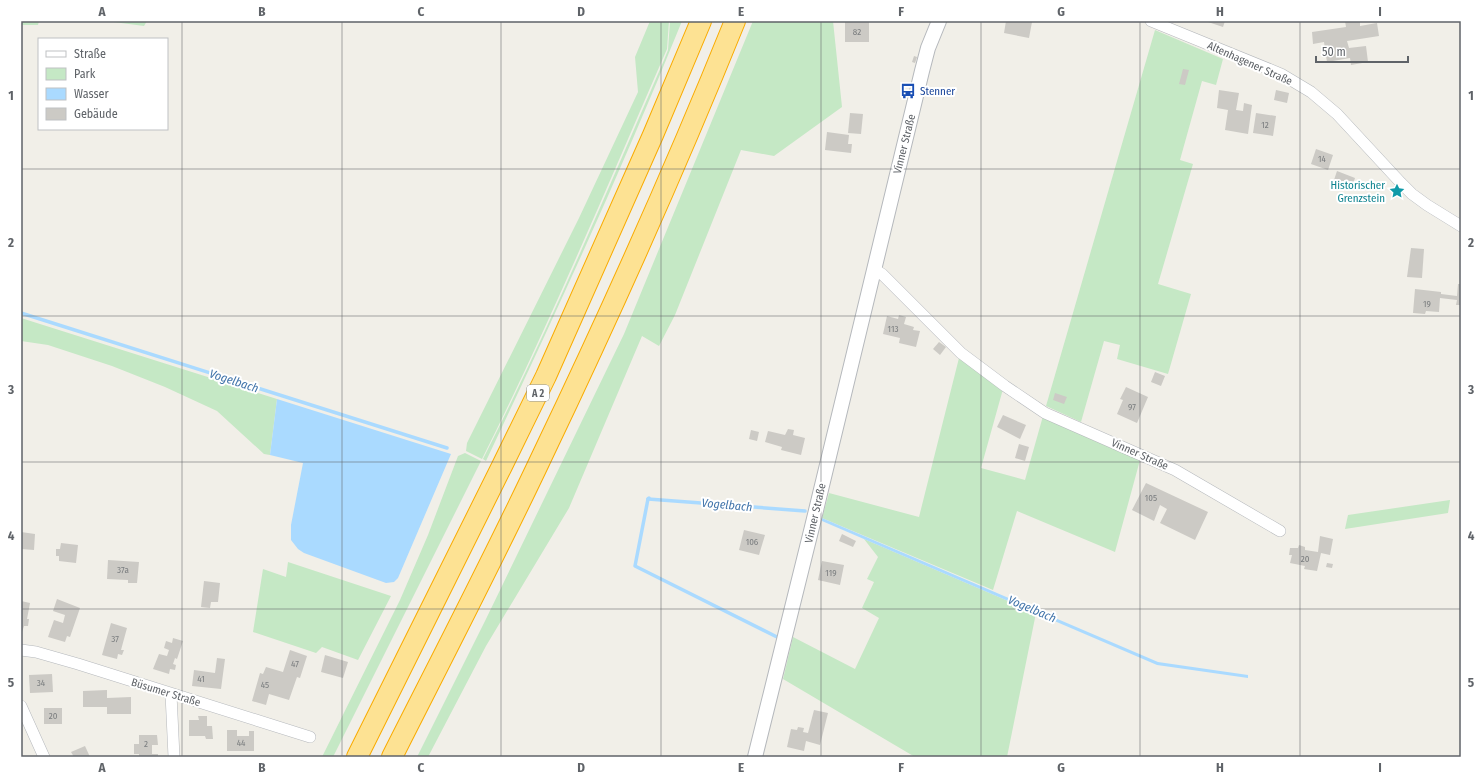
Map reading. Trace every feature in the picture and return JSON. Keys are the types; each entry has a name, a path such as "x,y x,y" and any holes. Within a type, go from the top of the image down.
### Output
{"highway":[{"name":"A 2","path":"357,757 499,474 546,376 653,135 701,21"},
{"path":"392,757 539,463 598,337 691,128 735,21"}],"street":[{"name":"Vinner Straße","path":"755,757 922,71 928,48 939,21"},
{"name":"Altenhagener Straße","path":"1154,22 1281,74 1311,92 1337,114 1412,194 1461,226"},
{"name":"Vinner Straße","path":"874,269 882,274 961,353 1005,386 1045,412 1175,470 1280,531"},
{"name":"Büsumer Straße","path":"21,650 78,664 310,736"},
{"path":"171,694 174,757"},
{"path":"21,706 44,757"}],"green space":[{"path":"21,21 39,21 38,25 21,25"},
{"path":"106,21 147,21 144,26"},
{"path":"650,21 669,21 667,49 531,358 482,459 466,451 467,443 579,218 638,92 635,57"},
{"path":"670,21 682,21 636,132 587,242 486,461 483,459 554,311 664,60 668,50"},
{"path":"753,21 833,21 842,107 774,156 741,150 675,315 659,346 642,336 569,508 486,646 428,757 417,757 485,621 624,334"},
{"path":"1155,30 1223,59 1216,85 1202,81 1180,160 1193,164 1158,284 1191,294 1168,374 1117,359 1120,345 1104,341 1081,422 1046,406"},
{"path":"21,318 277,399 270,455 264,454 217,411 165,387 112,366 48,345 21,341"},
{"path":"959,358 1003,389 981,468 1025,480 1043,416 1140,460 1115,552 1017,511 993,590 822,518 829,493 919,517"},
{"path":"465,453 481,461 333,757 322,757 400,600 428,535 458,456"},
{"path":"1450,500 1448,513 1345,529 1348,515"},
{"path":"864,539 1036,613 1007,757 915,757 783,679 793,637 855,669 879,618 862,608 874,582 867,579 878,557"},
{"path":"288,562 391,596 358,660 322,647 316,653 253,632 263,569 286,577"}],"water":[{"path":"277,399 451,454 398,578 394,582 386,583 304,553 298,549 291,540 291,525 303,463 270,455"},
{"path":"822,518 1158,662 1248,675 1248,678 1157,665 822,521"}],"building":[{"path":"1006,21 1032,22 1029,38 1004,33"},
{"path":"1205,21 1225,21 1223,27"},
{"path":"1345,21 1360,21 1360,26 1377,23 1379,36 1347,41 1349,48 1366,46 1368,62 1351,65 1350,58 1327,62 1324,42 1313,44 1312,32 1346,27"},
{"path":"845,22 869,22 869,42 845,42"},
{"path":"914,56 917,57 915,63 912,62"},
{"path":"1183,69 1189,70 1185,85 1179,84"},
{"path":"1219,90 1239,93 1236,110 1243,111 1244,103 1252,105 1248,134 1225,130 1228,110 1217,108"},
{"path":"1276,90 1289,93 1287,103 1274,100"},
{"path":"850,113 863,114 861,134 848,133"},
{"path":"1256,113 1276,116 1273,136 1253,133"},
{"path":"827,132 849,135 848,144 852,144 851,153 825,150"},
{"path":"1316,149 1333,155 1328,170 1311,164"},
{"path":"1337,171 1355,178 1351,190 1333,183"},
{"path":"1411,248 1424,249 1422,278 1407,277"},
{"path":"1458,284 1461,284 1461,305 1456,305 1457,300 1440,298 1439,312 1426,311 1425,314 1413,313 1415,289 1441,292 1441,294 1457,296"},
{"path":"899,315 906,317 904,324 914,327 913,330 920,331 916,347 899,343 900,338 883,334 887,316 898,319"},
{"path":"939,342 946,347 940,355 933,349"},
{"path":"1155,372 1165,376 1161,386 1151,382"},
{"path":"1126,387 1148,397 1137,423 1117,414 1123,400 1120,399"},
{"path":"1055,393 1067,397 1064,404 1053,400"},
{"path":"1003,415 1026,425 1020,439 997,427"},
{"path":"788,429 794,430 793,435 805,438 801,455 781,450 782,447 765,442 768,431 785,435"},
{"path":"751,430 759,432 757,441 749,439"},
{"path":"1019,444 1029,447 1025,461 1015,458"},
{"path":"1146,483 1208,512 1195,540 1160,523 1167,509 1160,505 1154,521 1132,510"},
{"path":"744,530 765,535 759,555 739,550"},
{"path":"21,532 35,534 34,550 21,549"},
{"path":"842,534 856,541 853,547 839,541"},
{"path":"1320,536 1333,539 1330,555 1321,553 1317,571 1304,569 1305,566 1290,563 1292,555 1289,555 1290,548 1298,548 1299,545 1305,547 1305,550 1318,552"},
{"path":"61,543 78,545 76,563 59,561 59,556 56,556 56,549 60,549"},
{"path":"108,560 139,562 137,583 128,583 128,580 107,579"},
{"path":"822,561 844,565 840,585 818,580"},
{"path":"1327,563 1333,564 1332,568 1326,567"},
{"path":"204,581 220,583 218,602 211,602 210,608 201,607"},
{"path":"57,599 80,608 70,637 67,636 65,642 48,637 54,620 63,623 65,615 53,611"},
{"path":"21,601 30,603 27,619 29,619 28,626 24,626 22,632 21,632"},
{"path":"111,623 127,628 121,650 124,650 122,655 118,654 117,659 102,655"},
{"path":"173,638 183,641 177,659 175,658 173,664 176,665 175,670 170,669 169,674 153,669 159,654 167,656 169,650 164,648 166,641 172,643"},
{"path":"290,650 307,656 300,678 297,677 289,700 269,694 266,705 252,701 260,673 263,674 266,667 283,672"},
{"path":"325,655 348,662 343,678 321,672"},
{"path":"217,658 225,659 221,689 192,686 194,670 215,673"},
{"path":"52,674 53,692 30,693 29,675"},
{"path":"107,690 107,698 131,697 131,714 107,714 107,707 83,707 83,691"},
{"path":"44,708 62,708 62,724 44,724"},
{"path":"814,710 828,713 820,745 806,741 804,751 787,747 791,729 797,730 798,727 804,728 803,732 808,733"},
{"path":"198,716 207,716 207,726 212,726 213,739 206,739 205,736 189,736 189,720 199,720"},
{"path":"227,730 237,730 237,736 249,736 249,731 254,731 254,751 227,751"},
{"path":"139,735 157,735 158,745 152,745 152,754 158,754 158,757 139,757 139,754 134,754 134,744 139,744"},
{"path":"85,746 90,757 74,757 71,752"}],"waterway":[{"name":"Vogelbach","path":"21,313 447,448"},
{"name":"Vogelbach","path":"649,498 648,499 805,511"},
{"path":"648,499 635,566 777,637"}],"place":[{"name":"Stenner","path":"908,91"},
{"name":"Historischer Grenzstein","path":"1397,191"}]}
